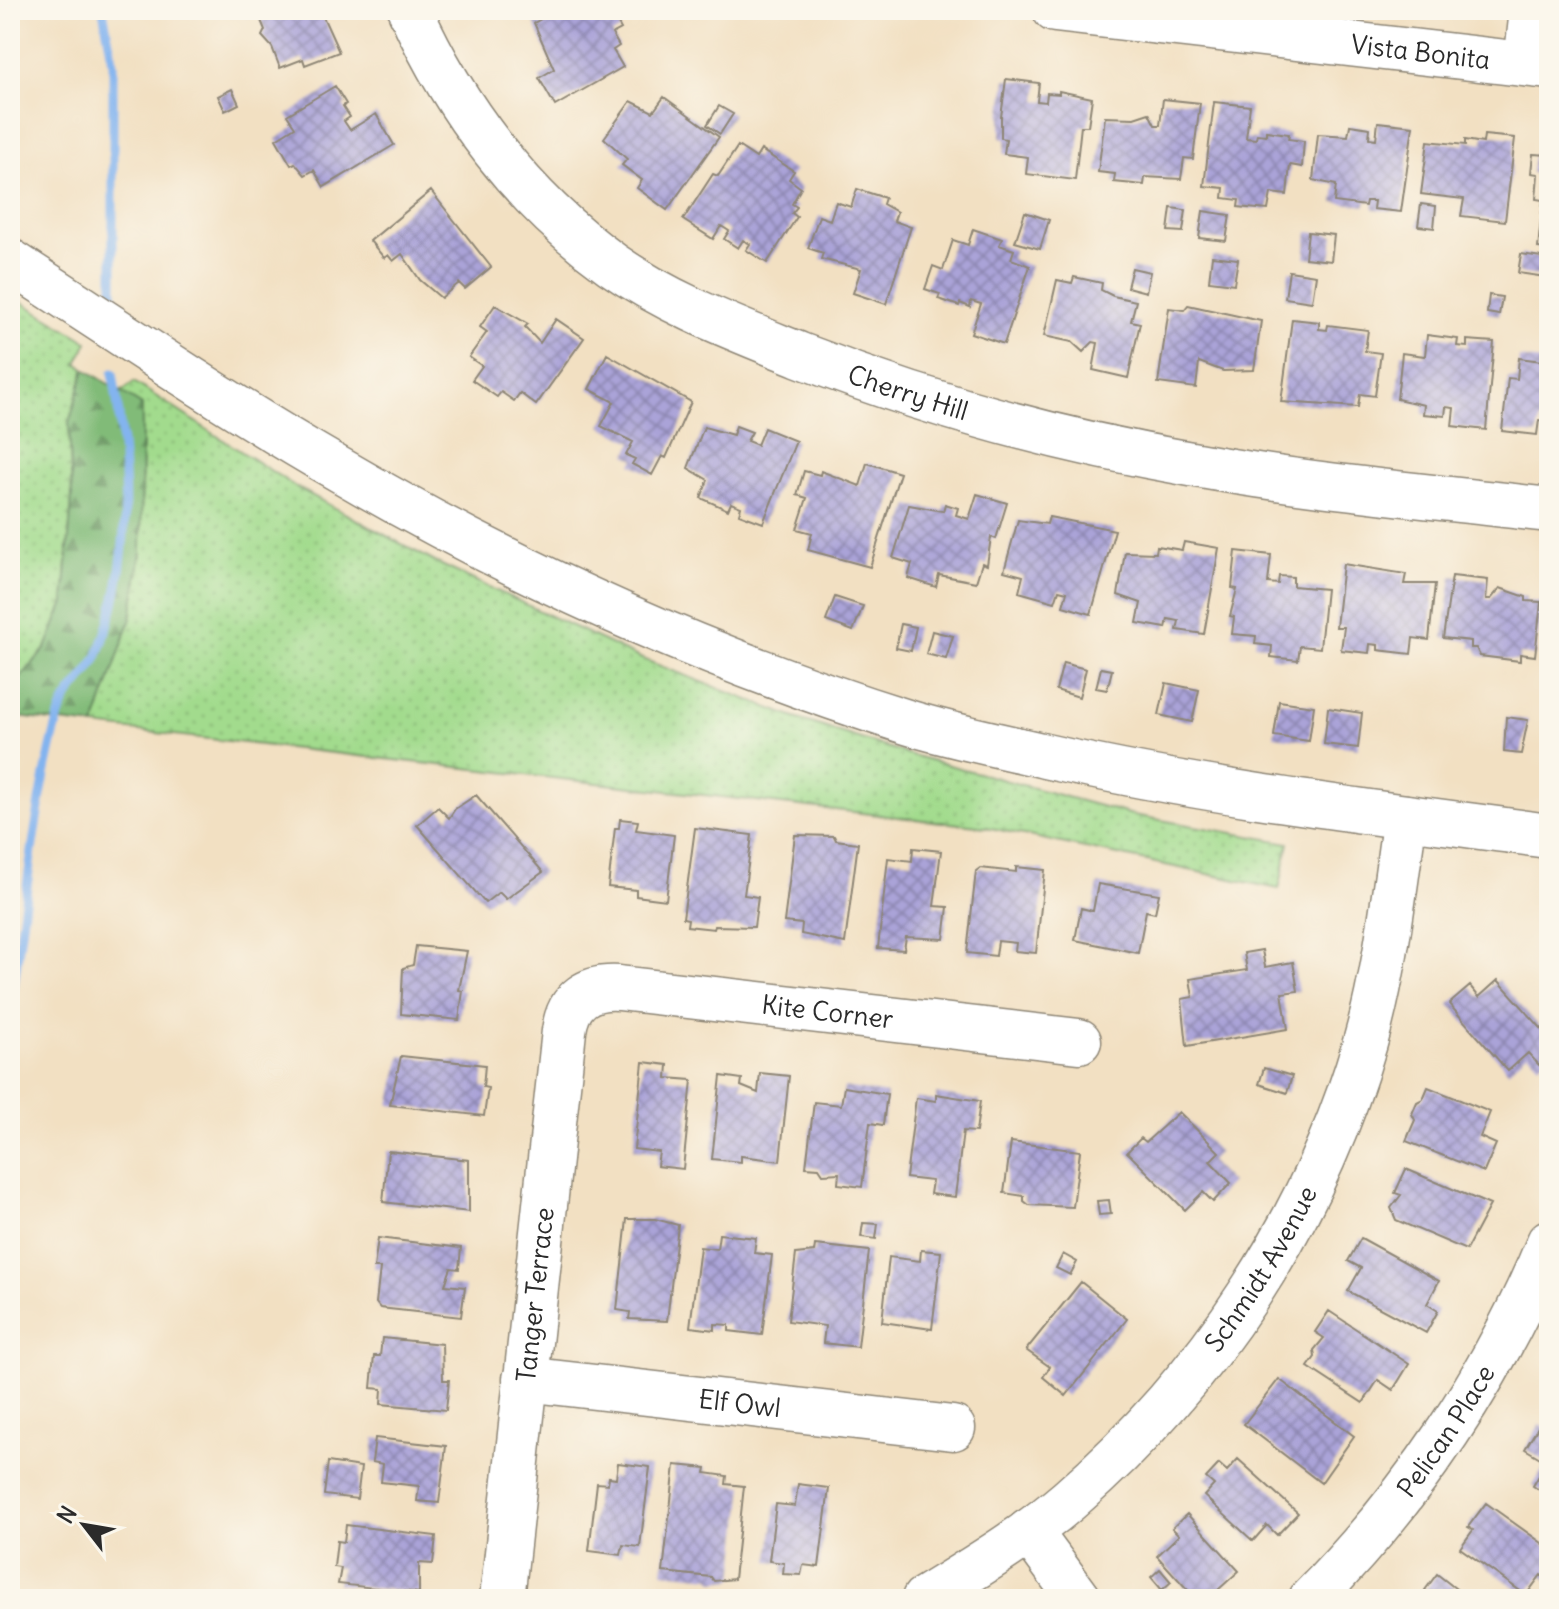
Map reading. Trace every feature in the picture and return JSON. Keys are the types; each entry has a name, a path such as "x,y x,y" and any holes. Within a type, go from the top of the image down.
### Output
{"street":[{"name":"Cherry Hill","path":"410,10 444,78 471,119 531,193 614,265 703,315 856,375 1027,429 1192,465 1549,510"},
{"name":"Vista Bonita","path":"1055,10 1537,66"},
{"path":"1532,10 1537,66"},
{"path":"10,261 331,466 543,579 736,663 911,723 1002,746 1251,798 1549,836"},
{"name":"Schmidt Avenue","path":"924,1599 1029,1531 1069,1500 1158,1413 1227,1328 1290,1225 1330,1143 1365,1043 1386,942 1405,817"},
{"name":"Kite Corner","path":"580,997 598,988 619,988 1079,1041"},
{"name":"Tanger Terrace","path":"502,1599 566,1019 580,997"},
{"name":"Pelican Place","path":"1311,1599 1385,1518 1453,1424 1508,1331 1549,1242"},
{"name":"Elf Owl","path":"525,1379 953,1428"},
{"path":"1029,1531 1079,1599"}],"green space":[{"path":"10,295 88,342 77,363 85,369 69,423 72,497 64,603 46,648 10,690"},
{"path":"85,369 142,405 141,552 131,618 94,726 10,716 10,690 46,648 64,603 72,497 69,423"},
{"path":"134,382 296,487 435,562 640,658 795,718 908,754 1133,815 1289,843 1279,889 986,827 94,726 131,618 141,552 142,405 121,392"}],"building":[{"path":"243,10 320,10 339,52 305,65 303,59 280,68 272,47 262,36 265,30 258,13 246,18"},
{"path":"557,10 610,10 621,29 612,34 619,46 613,50 623,67 555,106 539,78 554,69 534,23"},
{"path":"1006,79 1039,83 1037,101 1046,102 1047,93 1059,94 1059,91 1092,98 1088,126 1081,126 1075,180 1026,174 1028,157 1004,154 1006,139 1001,138 1001,117"},
{"path":"335,86 346,104 343,106 350,117 344,121 350,130 376,114 394,145 324,187 314,170 305,175 295,163 291,165 276,139 295,127 287,115"},
{"path":"232,89 239,104 225,111 218,96"},
{"path":"664,97 719,137 667,210 637,188 642,180 622,165 627,159 604,138 631,101 653,112"},
{"path":"1163,99 1200,103 1193,159 1184,158 1181,179 1145,177 1144,185 1114,182 1115,174 1098,172 1105,117 1134,118 1149,113 1155,125 1160,125"},
{"path":"1214,102 1250,106 1246,138 1256,139 1257,134 1266,135 1266,131 1289,134 1288,139 1304,141 1302,167 1290,165 1287,195 1271,193 1268,210 1238,207 1239,200 1223,198 1224,188 1204,186"},
{"path":"719,106 733,114 720,134 707,125"},
{"path":"1378,122 1413,126 1401,212 1373,209 1374,201 1366,201 1365,206 1334,202 1336,185 1313,180 1318,134 1348,136 1350,125 1370,128 1369,138 1376,139"},
{"path":"1484,135 1515,138 1505,221 1461,216 1464,199 1421,194 1428,141 1465,145 1465,140 1483,143"},
{"path":"738,146 756,158 761,150 794,171 789,179 801,188 792,204 797,207 792,213 797,217 767,263 746,250 750,244 743,240 738,248 724,239 729,231 721,226 713,239 683,220 713,174 718,176"},
{"path":"1533,154 1549,155 1549,249 1538,248 1543,200 1536,199 1538,174 1531,173"},
{"path":"857,189 885,198 883,204 897,212 894,221 911,227 886,304 853,293 861,269 821,259 823,253 808,248 819,216 830,220 836,202 851,207"},
{"path":"431,191 491,267 465,289 459,283 441,298 420,280 402,254 393,261 388,255 384,258 370,241"},
{"path":"1421,204 1436,206 1434,228 1418,226"},
{"path":"1171,208 1186,210 1183,232 1168,231"},
{"path":"1203,211 1230,215 1226,241 1199,238"},
{"path":"1025,212 1049,220 1040,249 1015,242"},
{"path":"973,229 1002,239 999,245 1014,250 1011,259 1030,266 1004,344 971,333 981,304 971,301 970,307 960,303 959,306 938,299 940,294 925,289 933,266 943,270 953,240 968,245"},
{"path":"1308,232 1334,235 1331,261 1305,258"},
{"path":"1521,254 1549,258 1546,277 1518,273"},
{"path":"1212,256 1238,259 1234,284 1209,281"},
{"path":"1132,268 1150,272 1146,292 1127,287"},
{"path":"1289,271 1316,275 1312,302 1285,298"},
{"path":"1074,277 1102,283 1101,290 1136,301 1131,321 1140,323 1128,378 1093,370 1098,343 1093,342 1083,352 1072,342 1044,336 1057,280 1072,283"},
{"path":"1489,295 1502,297 1499,315 1487,313"},
{"path":"495,305 528,324 525,327 540,343 556,319 584,338 536,405 520,393 514,401 501,392 497,397 472,380 482,366 469,357 487,332 480,327"},
{"path":"1188,305 1261,321 1254,370 1223,371 1199,362 1196,388 1158,383 1169,308 1184,310"},
{"path":"1292,319 1319,322 1319,329 1327,330 1328,325 1368,330 1365,351 1381,353 1375,396 1360,394 1358,407 1281,402"},
{"path":"1427,335 1458,339 1457,346 1467,347 1467,340 1494,342 1486,430 1452,426 1454,408 1446,407 1445,416 1423,414 1424,405 1397,399 1402,353 1425,356"},
{"path":"607,354 691,402 666,458 662,456 652,475 632,464 635,459 626,455 633,442 601,426 614,402 589,389"},
{"path":"1519,358 1549,362 1549,429 1546,429 1547,421 1539,420 1537,435 1502,431 1508,378 1517,379"},
{"path":"736,426 752,432 747,441 757,445 764,428 796,441 763,523 739,514 741,507 731,503 728,510 701,498 708,480 688,468 704,427 733,435"},
{"path":"867,463 900,473 870,567 808,550 812,533 797,529 807,498 797,495 804,471 820,475 821,471 860,486"},
{"path":"977,494 1007,503 996,539 991,537 987,565 982,563 976,582 939,575 936,587 908,578 912,564 893,558 909,505 943,511 945,504 958,508 956,515 969,519"},
{"path":"1049,517 1115,530 1091,614 1063,606 1067,592 1059,590 1055,602 1019,592 1023,576 1004,571 1018,520 1047,524"},
{"path":"1184,542 1219,548 1204,634 1177,630 1179,621 1168,619 1166,628 1137,623 1141,603 1118,595 1125,552 1156,553 1157,546 1182,550"},
{"path":"1236,551 1271,555 1268,583 1278,584 1279,576 1293,577 1293,586 1326,589 1320,648 1300,646 1298,660 1271,657 1272,646 1255,644 1256,636 1232,634 1234,617 1230,616 1237,589 1232,588"},
{"path":"1343,564 1406,574 1404,584 1435,584 1429,640 1413,638 1411,654 1378,650 1378,645 1370,644 1369,653 1341,650 1344,627 1336,627"},
{"path":"1452,576 1488,580 1486,599 1491,599 1500,588 1526,597 1526,601 1541,602 1535,656 1520,654 1520,661 1480,656 1476,648 1471,648 1471,641 1443,638"},
{"path":"835,597 863,606 853,631 826,621"},
{"path":"901,624 916,627 911,651 896,648"},
{"path":"932,631 953,636 946,659 926,654"},
{"path":"1063,663 1086,669 1079,697 1056,690"},
{"path":"1101,668 1112,670 1107,690 1096,688"},
{"path":"1166,683 1199,690 1192,722 1159,715"},
{"path":"1279,701 1314,706 1309,741 1274,736"},
{"path":"1328,708 1362,713 1358,748 1324,744"},
{"path":"1506,717 1528,720 1521,754 1504,752"},
{"path":"476,795 543,872 506,899 499,892 485,903 417,825 438,807 449,818 455,809"},
{"path":"620,819 638,821 636,830 674,835 666,900 636,896 636,890 608,887 615,828 619,828"},
{"path":"695,828 752,835 744,895 758,897 754,927 715,926 714,929 687,926 688,919 683,918"},
{"path":"795,835 834,836 836,840 858,843 845,943 801,934 802,924 784,922"},
{"path":"913,848 941,851 934,906 948,907 944,939 906,937 904,950 878,948 888,858 912,861"},
{"path":"1016,867 1045,870 1036,953 1015,951 1016,943 998,941 996,956 967,953 976,871 980,868 1016,872"},
{"path":"1098,884 1159,894 1155,913 1146,911 1138,953 1075,940 1081,908 1093,911"},
{"path":"416,946 467,951 459,990 463,991 459,1020 401,1014 403,968 413,965"},
{"path":"1262,950 1265,967 1293,962 1298,991 1282,993 1288,1029 1187,1046 1182,999 1193,997 1190,979 1247,970 1244,953"},
{"path":"1498,980 1549,1037 1549,1056 1539,1065 1528,1053 1508,1071 1449,1004 1470,986 1479,997"},
{"path":"401,1056 485,1065 483,1087 488,1088 484,1116 390,1105"},
{"path":"643,1062 668,1065 667,1078 692,1080 683,1169 657,1166 659,1152 634,1149"},
{"path":"1264,1068 1292,1076 1287,1093 1259,1084"},
{"path":"760,1073 789,1076 780,1161 741,1156 741,1162 712,1159 721,1076 742,1079 741,1086 758,1093"},
{"path":"844,1087 887,1094 883,1125 870,1123 862,1187 838,1184 839,1173 823,1174 819,1168 806,1167 814,1102 841,1105"},
{"path":"1428,1087 1490,1112 1480,1137 1496,1144 1484,1172 1406,1141 1415,1120 1412,1114"},
{"path":"936,1094 980,1101 976,1132 963,1131 955,1197 930,1194 932,1181 906,1178 916,1098 936,1101"},
{"path":"1179,1112 1219,1152 1210,1161 1231,1183 1213,1202 1203,1192 1185,1210 1127,1152 1141,1138 1146,1142"},
{"path":"1011,1142 1080,1151 1073,1207 1029,1205 1024,1201 1024,1196 1004,1193"},
{"path":"388,1151 469,1160 469,1212 383,1202"},
{"path":"1406,1169 1490,1205 1466,1250 1396,1220 1391,1208 1401,1195 1395,1193"},
{"path":"1109,1200 1111,1214 1099,1215 1097,1201"},
{"path":"627,1219 655,1219 678,1225 667,1321 629,1319 630,1312 617,1310"},
{"path":"863,1223 878,1224 876,1239 861,1237"},
{"path":"719,1234 756,1238 754,1253 772,1255 762,1335 729,1331 729,1325 715,1324 715,1330 690,1327 700,1247 717,1249"},
{"path":"378,1238 461,1248 459,1269 451,1268 445,1285 465,1287 461,1317 380,1308 376,1303 380,1268 374,1268"},
{"path":"1361,1238 1439,1281 1427,1304 1438,1311 1426,1333 1348,1291 1361,1268 1348,1261"},
{"path":"815,1245 869,1251 858,1347 823,1343 825,1326 788,1321 796,1254 814,1252"},
{"path":"921,1250 941,1252 932,1329 882,1322 889,1257 920,1261"},
{"path":"1063,1254 1077,1262 1070,1275 1056,1268"},
{"path":"1081,1282 1127,1319 1066,1396 1043,1377 1050,1367 1026,1350"},
{"path":"1329,1311 1409,1364 1393,1390 1378,1380 1363,1403 1308,1367 1315,1357 1314,1350 1324,1338 1315,1332"},
{"path":"382,1338 442,1344 443,1380 449,1380 446,1410 381,1404 382,1389 371,1388 374,1356 380,1356"},
{"path":"1279,1379 1354,1436 1321,1483 1244,1424"},
{"path":"1540,1424 1549,1430 1549,1496 1533,1486 1547,1462 1525,1449"},
{"path":"375,1438 446,1446 439,1503 417,1501 419,1486 381,1482 383,1464 372,1462"},
{"path":"1238,1459 1298,1513 1277,1535 1267,1525 1253,1541 1204,1496 1214,1485 1206,1478 1219,1464 1227,1471"},
{"path":"328,1462 361,1467 357,1499 324,1495"},
{"path":"618,1463 650,1467 640,1547 623,1545 621,1555 589,1551 597,1483 608,1484 609,1477 616,1478"},
{"path":"675,1465 706,1468 705,1473 727,1476 726,1484 744,1486 734,1579 714,1581 711,1577 663,1572"},
{"path":"798,1484 829,1488 819,1567 803,1565 801,1575 783,1574 784,1563 769,1561 776,1504 795,1506"},
{"path":"1486,1503 1549,1548 1549,1581 1541,1575 1526,1595 1460,1548 1473,1530 1468,1527"},
{"path":"1187,1514 1239,1571 1208,1599 1196,1599 1157,1556 1179,1535 1172,1528"},
{"path":"346,1525 436,1536 433,1564 419,1563 419,1593 338,1584 341,1568 334,1567 337,1541 344,1542"},
{"path":"1160,1569 1171,1582 1162,1590 1151,1577"},
{"path":"1437,1574 1469,1599 1426,1599 1430,1594 1425,1590"}],"waterway":[{"path":"103,10 113,63 113,300"},
{"path":"10,1010 36,825 50,751 62,707 98,655 118,586 125,516 122,444 113,373"}]}
